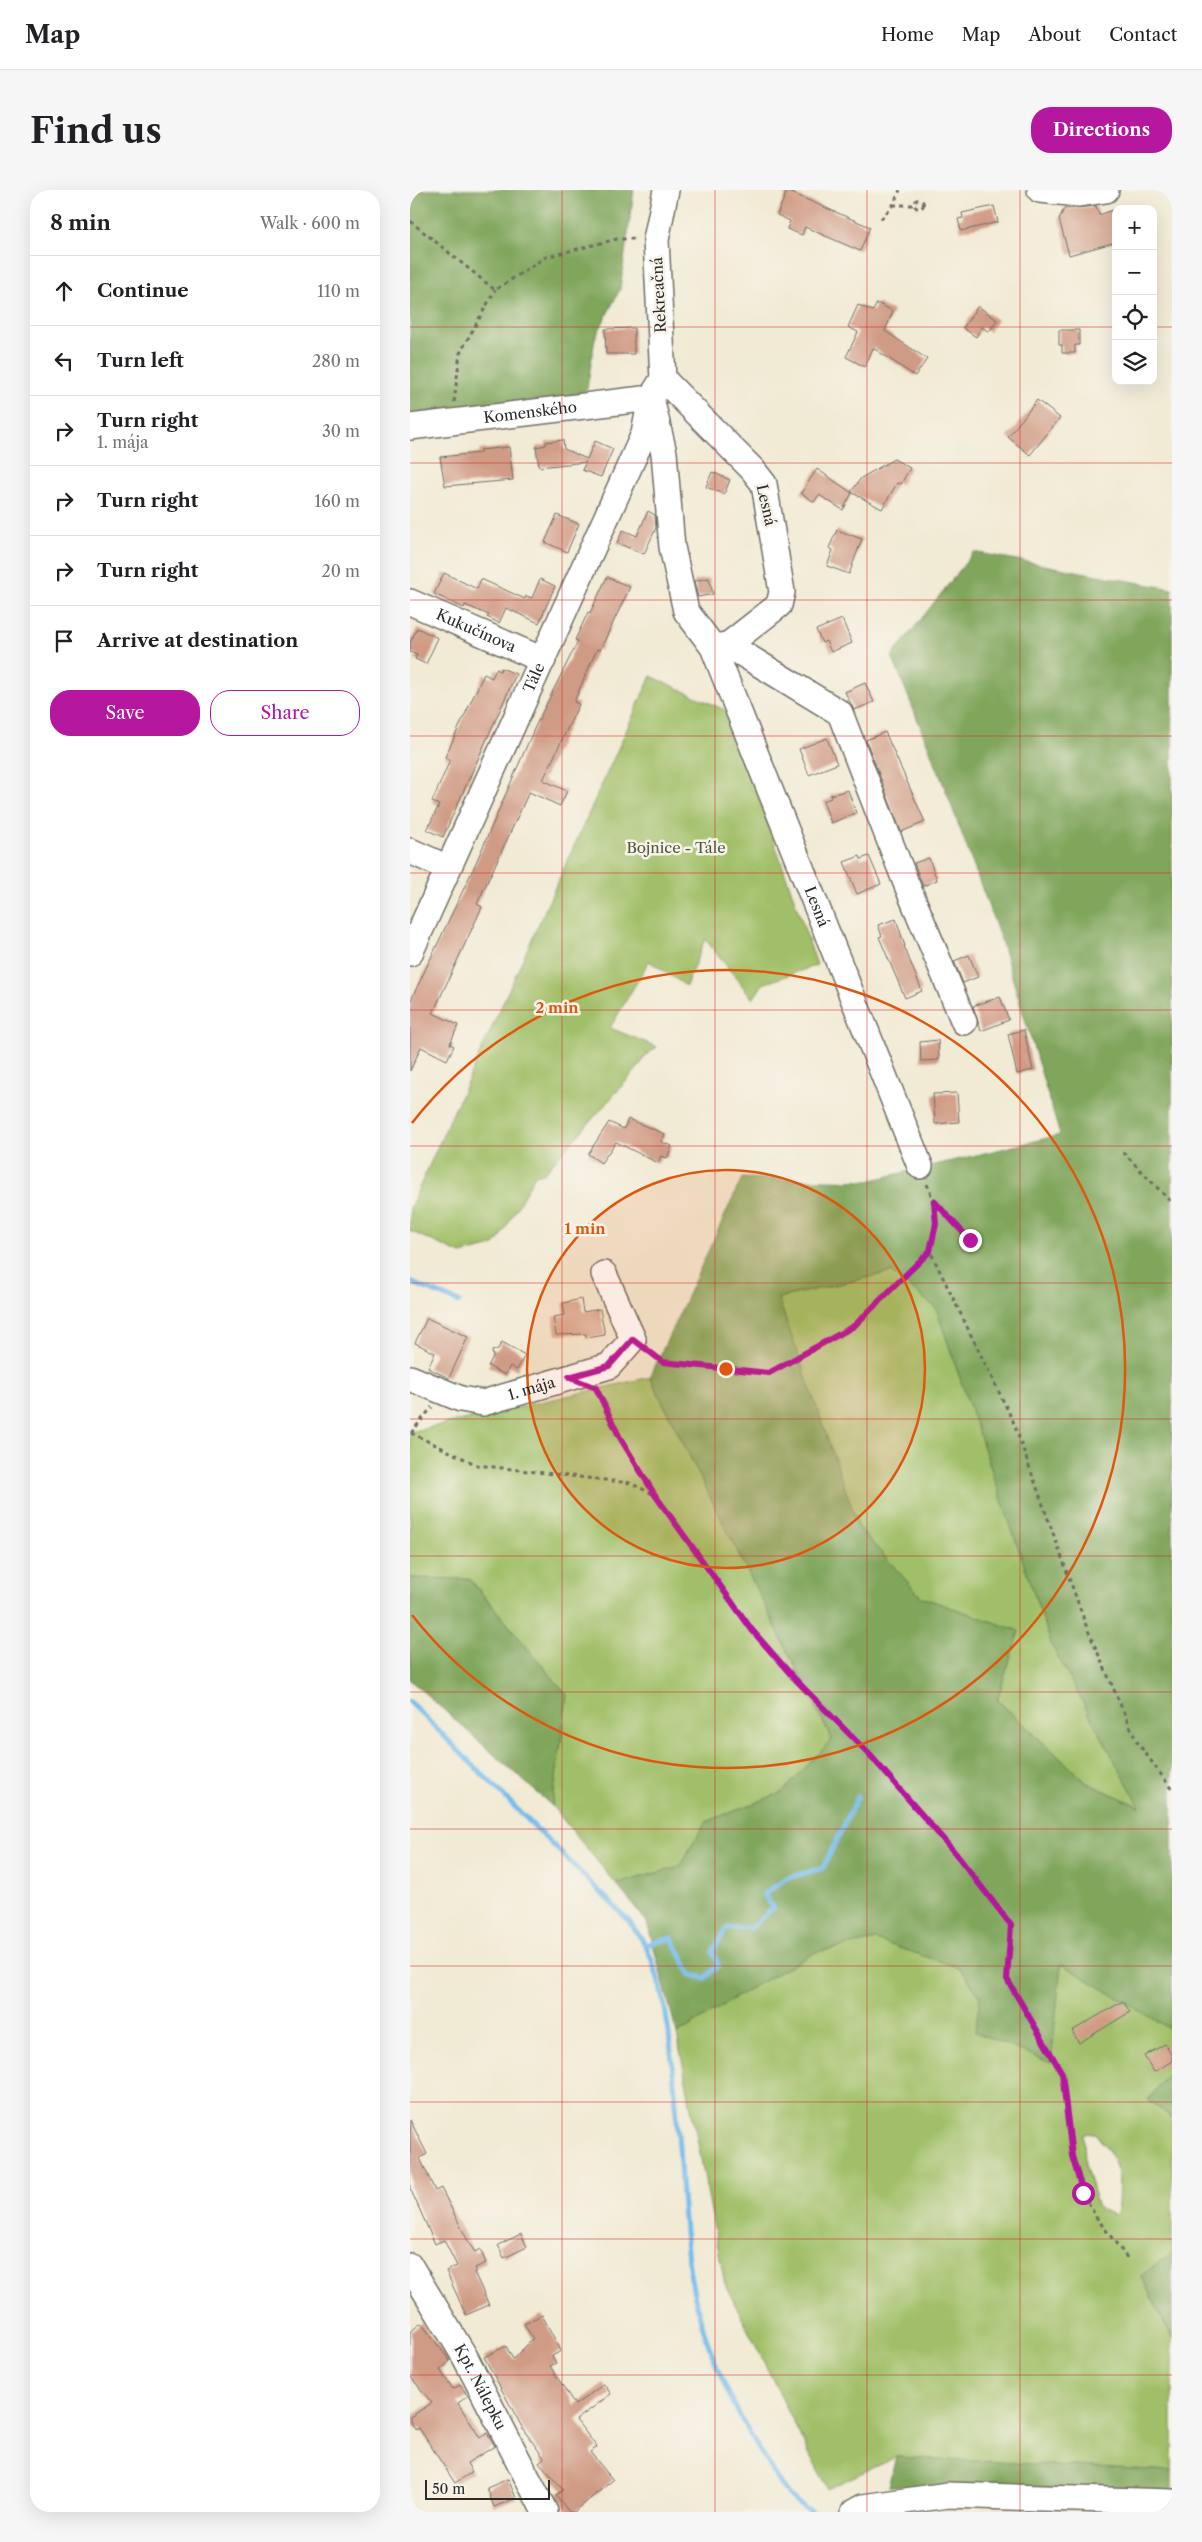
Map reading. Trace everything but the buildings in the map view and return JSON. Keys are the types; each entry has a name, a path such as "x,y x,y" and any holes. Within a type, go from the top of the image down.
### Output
{"street":[{"name":"Rekreačná","path":"657,388 656,240 666,190"},
{"path":"1040,190 1079,194 1106,190"},
{"name":"Komenského","path":"410,427 657,388"},
{"name":"Lesná","path":"657,388 753,470 764,484 782,592 779,605 720,646"},
{"name":"Lesná","path":"657,388 672,547 686,611 720,646 840,713 906,883 964,1022"},
{"name":"Tále","path":"410,953 644,434 657,388"},
{"name":"Kukučínova","path":"410,602 543,660"},
{"name":"Lesná","path":"720,646 920,1166"},
{"path":"410,851 448,868"},
{"path":"604,1274 633,1339"},
{"name":"1. mája","path":"410,1378 461,1400 483,1403 609,1366 633,1339"},
{"name":"Kpt. Nálepku","path":"410,2266 465,2357 545,2512"},
{"path":"854,2512 863,2507 948,2495 1172,2502"}],"path":[{"path":"881,219 893,205 900,190"},
{"path":"893,205 914,205"},
{"path":"410,221 495,290"},
{"path":"451,422 460,353 495,290 546,257 617,238 656,240"},
{"path":"1122,1152 1172,1203"},
{"path":"633,1339 663,1362 769,1373 854,1326 930,1251 936,1224 934,1201 970,1240"},
{"path":"930,1251 1013,1422 1086,1628 1136,1740 1172,1790"},
{"path":"569,1377 596,1388 619,1436 655,1495 752,1630 794,1678 870,1755 956,1854 1011,1925 1007,1979 1062,2073 1072,2156 1083,2193 1096,2217 1128,2259"},
{"path":"438,1390 431,1411 411,1433 477,1464 630,1483 655,1495"}],"green space":[{"path":"410,190 634,190 620,289 595,338 587,389 575,400 410,421"},
{"path":"974,552 1172,589 1172,2030 1061,1964 1051,2063 975,2032 980,1997 960,1968 876,1940 816,1952 749,1989 677,2034 647,1922 616,1884 679,1867 706,1822 783,1792 832,1739 650,1377 742,1178 868,1181 1060,1135 1001,940 945,788 892,656","holes":["891,1272 936,1308 1052,1646 1140,1807 1087,1783 997,1700 1019,1631 921,1597 859,1528 778,1298"]},
{"name":"Bojnice - Tále","path":"651,676 729,712 817,965 763,984 753,999 705,939 686,986 649,961 610,1028 657,1047 646,1055 638,1068 544,1173 535,1175 499,1240 493,1246 461,1254 410,1231 410,1208"},
{"path":"891,1272 936,1308 1052,1646 1141,1807 1087,1783 997,1700 1019,1631 921,1597 859,1528 778,1298"},
{"path":"650,1377 832,1740 783,1792 706,1822 679,1867 616,1884 552,1806 567,1695 470,1579 410,1578 410,1432"},
{"path":"410,1578 469,1579 567,1695 552,1806 410,1680"},
{"path":"876,1940 960,1968 980,1997 1051,2063 1060,1963 1172,2030 1172,2069 1148,2100 1172,2118 1172,2252 1141,2276 1172,2338 1172,2471 896,2457 827,2489 725,2284 677,2034 749,1989 816,1952","holes":["1095,2133 1115,2163 1117,2171 1119,2190 1117,2216 1098,2208 1085,2164 1084,2134"]},
{"path":"1172,2069 1172,2118 1148,2100"},
{"path":"1172,2252 1172,2338 1141,2276"},
{"path":"896,2457 1172,2471 1172,2512 1078,2490 888,2486"}],"waterway":[{"path":"410,1282 459,1302"},
{"path":"410,1702 629,1921 646,1946 657,1976 667,2023 675,2092 689,2268 701,2321 719,2373 743,2422 780,2483 794,2500 812,2512"},
{"path":"645,1945 672,1938 691,1975 705,1978 718,1966 713,1951 726,1928 751,1928 773,1908 764,1894 787,1878 823,1868 858,1796"}],"route":[{"path":"970,1240 934,1201 936,1224 930,1251 854,1326 769,1373 663,1362 633,1339 609,1366 569,1377 596,1388 619,1436 655,1495 752,1630 794,1678 870,1755 956,1854 1011,1925 1007,1979 1062,2073 1072,2156 1083,2193"}]}
